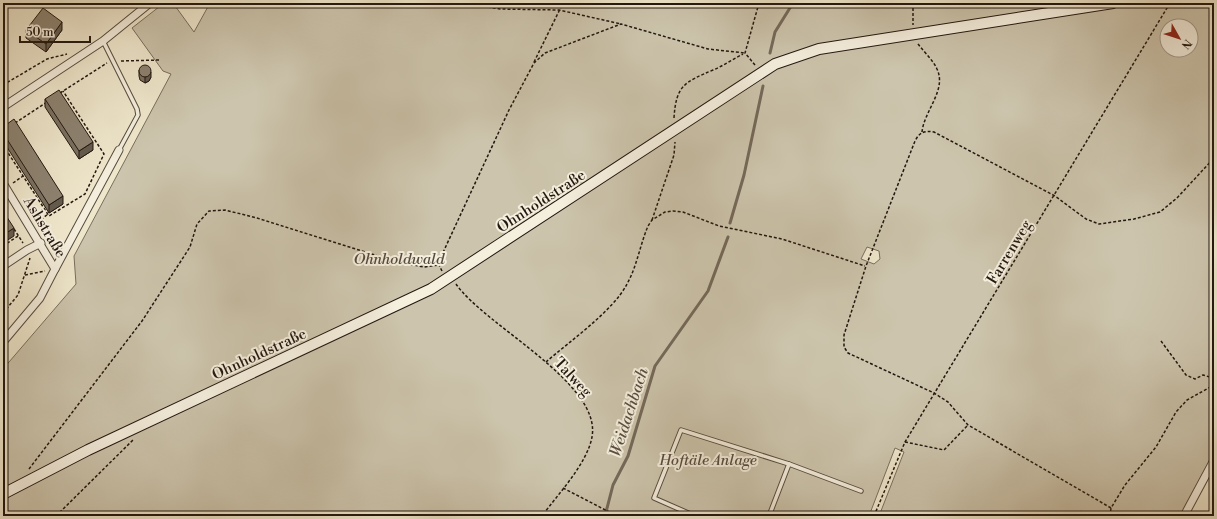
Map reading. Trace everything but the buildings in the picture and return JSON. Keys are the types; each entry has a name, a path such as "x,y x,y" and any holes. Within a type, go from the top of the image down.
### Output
{"main road":[{"name":"Ohnholdstraße","path":"3,494 16,486 137,428 414,298 449,279 761,73 789,59 818,49 1113,3"}],"street":[{"path":"3,108 103,41 150,3"},
{"path":"55,270 119,150"},
{"name":"Ashstraße","path":"3,342 40,298 55,270 41,243 5,186"},
{"path":"3,266 27,250 41,243"},
{"path":"1184,516 1214,460"}],"lane":[{"path":"103,41 137,109 138,115 119,150"},
{"path":"695,516 654,498 681,430 790,464 861,491"},
{"path":"769,516 790,464"}],"path":[{"path":"463,3 500,10 560,10 622,24 708,49 745,53 761,73"},
{"path":"16,486 142,322 190,247 197,224 209,211 225,210 257,218 397,262 424,267 439,266 440,259 509,110 534,64 564,3"},
{"path":"546,362 604,312 627,284 644,236 652,220 674,155 675,101 682,88 693,78 714,70 745,53 759,3"},
{"path":"913,3 914,33 918,44 938,69 940,77 936,94 927,112 922,132"},
{"name":"Farrenweg","path":"874,516 905,442 1055,196 1170,3"},
{"path":"534,64 545,53 622,24"},
{"path":"3,85 47,59 73,52"},
{"path":"56,96 107,63 160,60"},
{"path":"31,228 48,214 49,216 85,194 104,154 63,91"},
{"path":"10,126 50,100"},
{"path":"1111,508 968,425 948,402 934,393 848,353 844,347 844,335 866,266 914,141 922,132 934,132 1055,196 1093,223 1108,223 1160,212 1168,207 1214,158"},
{"path":"3,145 48,214"},
{"path":"5,186 22,176"},
{"path":"652,220 665,212 683,212 719,226 782,240 866,266"},
{"path":"3,246 18,236"},
{"name":"Talweg","path":"439,266 460,291 546,362 583,400 588,409 593,426 588,449 563,488 542,516"},
{"path":"25,275 55,270"},
{"path":"3,304 8,308"},
{"path":"1161,341 1186,375 1195,379 1203,375 1210,377 1214,381"},
{"path":"1110,516 1111,508 1130,477 1156,447 1176,412 1187,400 1214,385"},
{"path":"905,442 944,450 968,425"},
{"path":"56,516 128,446 132,441 137,428"},
{"path":"563,488 617,516"}],"green space":[{"name":"Ohnholdwald","path":"164,3 173,3 194,32 210,3 1214,3 1214,455 1180,516 1089,516 1080,511 1077,516 879,516 904,452 895,448 869,516 3,516 3,369 76,284 74,256 171,74 163,71 132,28","holes":["867,247 879,251 880,259 874,264 861,259"]}],"waterway":[{"name":"Weidachbach","path":"770,53 775,32 793,3"},
{"name":"Weidachbach","path":"730,223 744,175 763,86"},
{"name":"Weidachbach","path":"605,516 613,485 628,456 655,366 708,291 728,237"}],"park label":[{"name":"Hoftäle Anlage","path":"708,460"}]}
